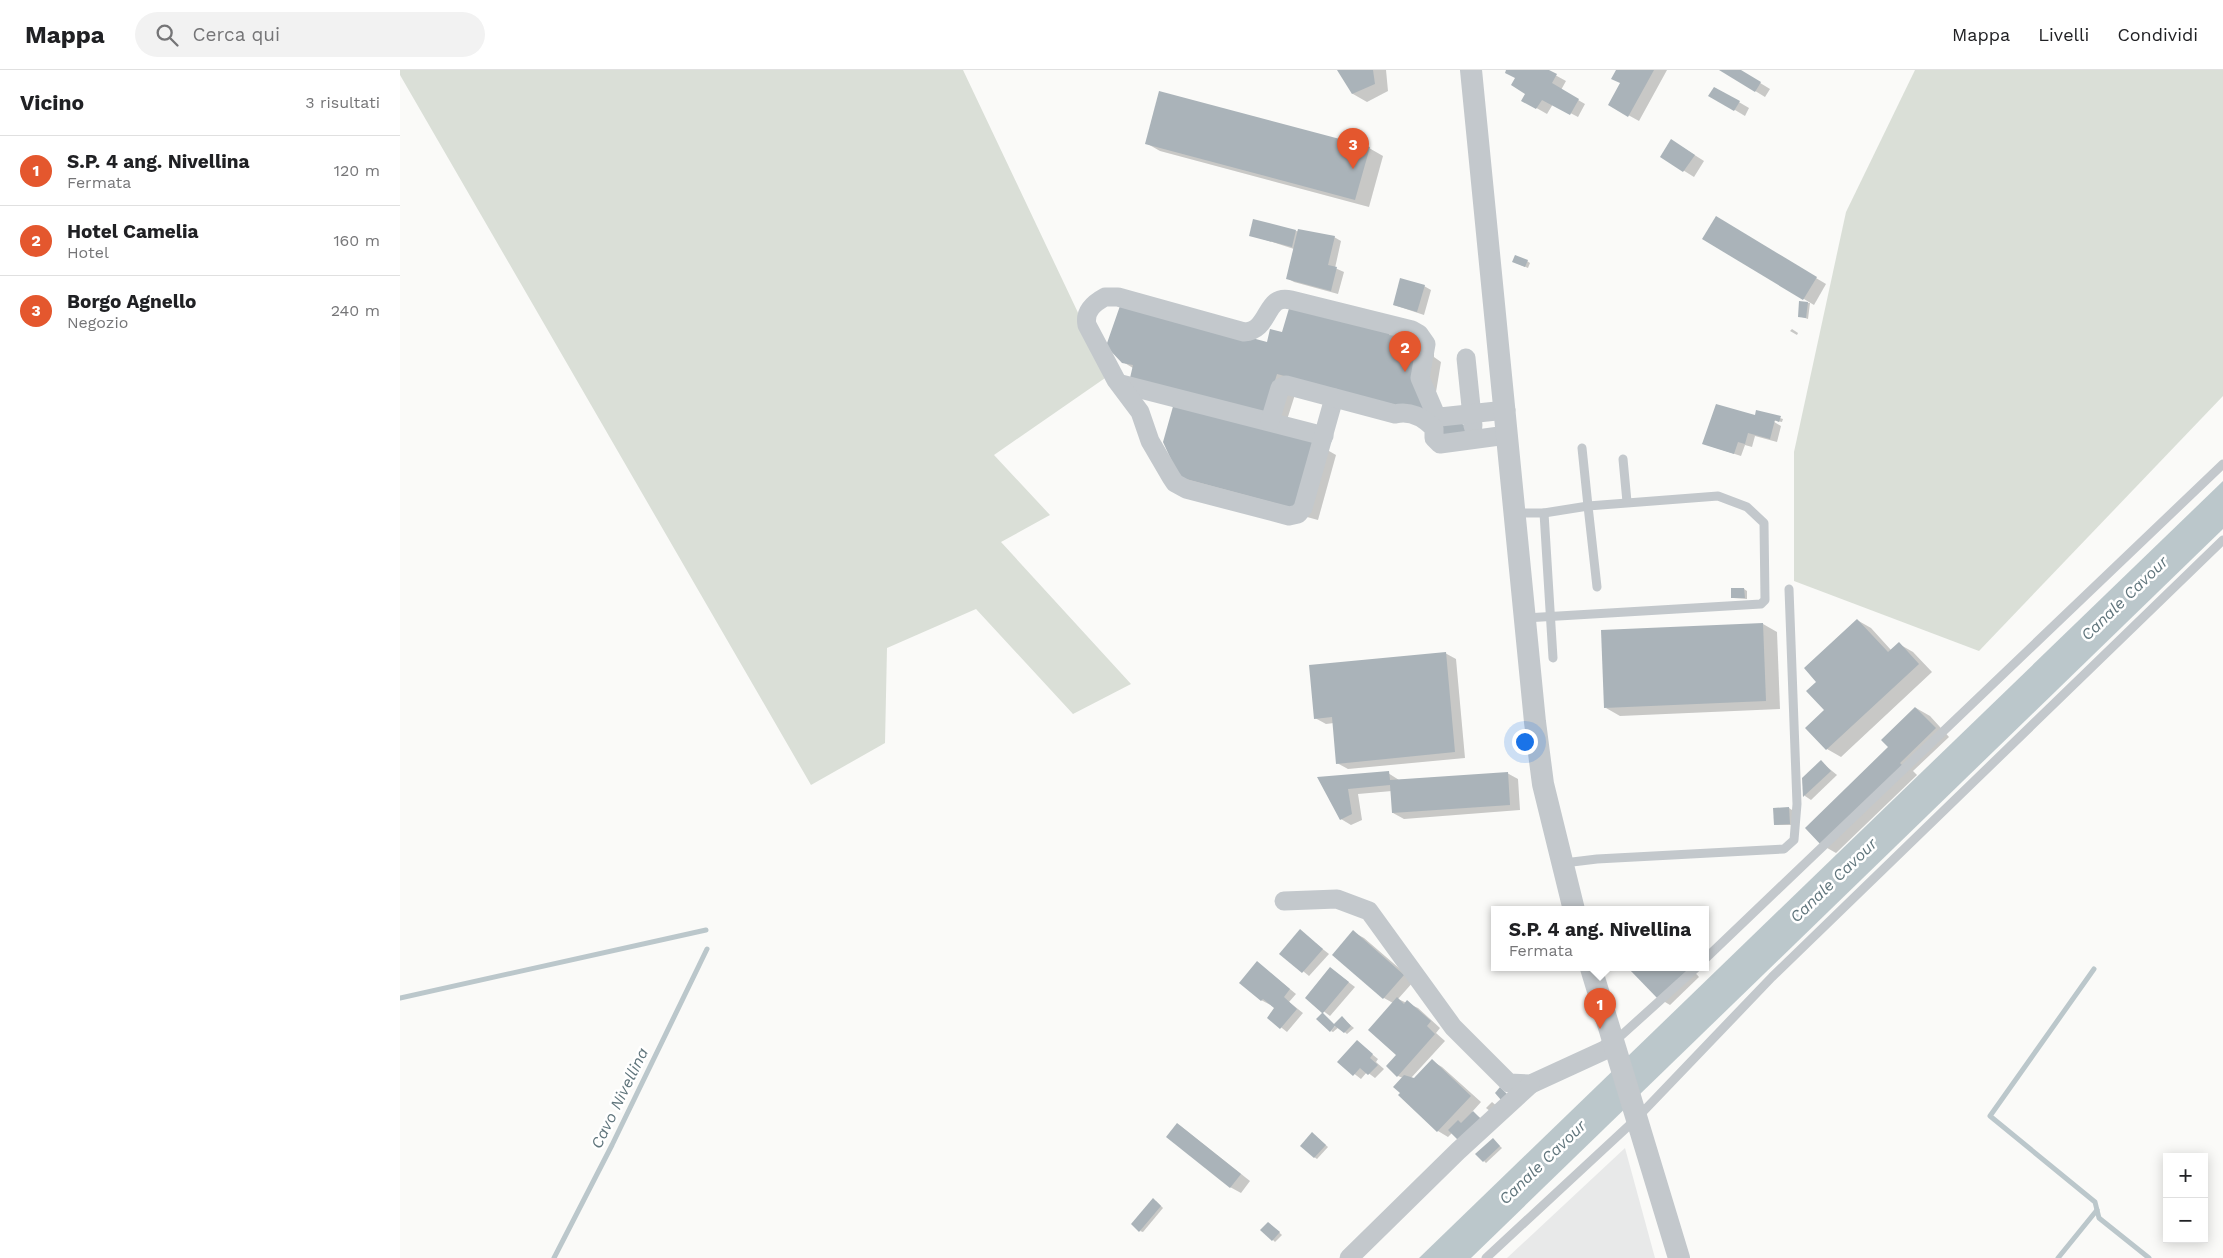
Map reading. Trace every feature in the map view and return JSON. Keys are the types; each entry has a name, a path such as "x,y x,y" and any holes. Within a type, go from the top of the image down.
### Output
{"street":[{"path":"1471,70 1506,410 1524,618 1543,784 1573,906"},
{"path":"1334,398 1303,508 1298,514 1289,516 1186,488 1176,483 1150,442 1140,412 1121,384 1116,380 1086,320 1088,310 1105,297 1118,297 1244,332 1258,328 1273,304 1283,298 1419,334 1426,344 1420,378 1435,413 1440,417 1506,410"},
{"path":"1466,358 1474,440"},
{"path":"1121,384 1324,436"},
{"path":"1270,421 1280,388 1286,385 1395,414 1401,412 1424,418 1434,428 1434,438 1440,444 1507,436"},
{"path":"1284,901 1337,899 1370,911 1454,1027 1509,1083 1531,1084"},
{"path":"1592,971 1679,1258"},
{"path":"1349,1258 1458,1151 1531,1084 1606,1050 1615,1048"}],"lane":[{"path":"1582,448 1597,587"},
{"path":"1623,459 1627,502"},
{"path":"1709,955 2223,464"},
{"path":"1515,513 1544,513 1627,502 1718,496 1747,507 1764,522 1765,600 1761,604 1753,606 1524,618"},
{"path":"1544,513 1553,658"},
{"path":"1486,1258 1772,977 2223,540"},
{"path":"1561,863 1597,859 1784,850 1794,840 1797,804 1789,589"},
{"path":"1615,1048 1693,971"}],"shaded area":[{"path":"400,70 963,70 1108,376 994,455 1050,515 1001,542 1131,684 1073,714 976,609 887,648 885,743 811,785 400,75"},
{"path":"1915,70 2223,70 2223,396 1979,651 1794,581 1794,452 1846,212"},
{"path":"1625,1148 1655,1258 1507,1258"}],"water":[{"name":"Canale Cavour","path":"2223,481 2223,529 1471,1258 1419,1258"}],"building":[{"path":"1337,70 1373,70 1375,84 1352,94"},
{"path":"1506,70 1549,70 1557,74 1552,83 1579,99 1570,115 1542,100 1536,109 1521,101 1525,94 1511,85 1515,78 1505,73"},
{"path":"1616,70 1654,70 1628,117 1608,105 1620,83 1611,79"},
{"path":"1719,70 1741,70 1761,82 1755,92"},
{"path":"1714,87 1740,101 1734,111 1708,96"},
{"path":"1159,91 1370,147 1355,200 1145,144"},
{"path":"1671,139 1695,155 1683,172 1660,157"},
{"path":"1716,216 1817,277 1803,300 1702,239"},
{"path":"1253,219 1296,230 1292,247 1249,236"},
{"path":"1298,229 1335,236 1328,265 1337,267 1331,291 1286,279"},
{"path":"1515,255 1528,260 1525,267 1512,262"},
{"path":"1400,278 1425,285 1417,312 1393,305"},
{"path":"1799,301 1808,302 1806,318 1798,317"},
{"path":"1121,303 1267,342 1270,329 1282,332 1290,305 1390,328 1389,335 1414,339 1413,344 1417,345 1429,414 1277,374 1265,412 1130,378 1133,365 1122,363 1106,346"},
{"path":"1174,403 1315,442 1297,509 1179,477 1163,442"},
{"path":"1716,404 1755,415 1756,410 1781,416 1779,422 1775,420 1770,439 1748,433 1745,444 1738,442 1734,454 1702,444"},
{"path":"1428,415 1461,423 1465,426 1466,433 1445,437"},
{"path":"1731,588 1744,588 1745,598 1731,598"},
{"path":"1857,619 1888,652 1899,642 1919,664 1826,750 1805,728 1824,710 1806,691 1816,682 1804,668"},
{"path":"1763,623 1766,701 1604,708 1601,630"},
{"path":"1446,652 1455,752 1336,764 1332,717 1314,719 1309,665"},
{"path":"1915,707 1936,728 1900,763 1904,767 1822,846 1805,828 1888,747 1881,740"},
{"path":"1821,760 1831,771 1803,797 1802,778"},
{"path":"1389,771 1390,780 1508,772 1510,805 1392,813 1390,785 1348,789 1352,814 1340,820 1317,777"},
{"path":"1789,807 1790,824 1774,825 1773,808"},
{"path":"1300,929 1323,949 1302,973 1279,954"},
{"path":"1353,930 1404,975 1383,999 1332,955"},
{"path":"1257,961 1290,989 1284,997 1297,1009 1280,1029 1267,1018 1274,1008 1263,999 1261,1001 1239,983"},
{"path":"1330,967 1349,982 1323,1013 1334,1024 1342,1016 1351,1026 1344,1033 1335,1026 1330,1032 1316,1019 1322,1013 1305,998"},
{"path":"1631,971 1689,971 1659,1000"},
{"path":"1397,997 1404,1004 1407,1000 1431,1021 1427,1026 1435,1034 1397,1077 1386,1066 1396,1055 1368,1030"},
{"path":"1357,1040 1373,1054 1370,1058 1378,1065 1368,1075 1360,1068 1353,1076 1337,1062"},
{"path":"1432,1059 1471,1096 1437,1132 1398,1095 1400,1093 1393,1087 1404,1075 1414,1078"},
{"path":"1500,1087 1507,1094 1501,1100 1495,1093"},
{"path":"1473,1111 1481,1119 1459,1141 1448,1130 1458,1120 1461,1123"},
{"path":"1177,1123 1241,1174 1230,1188 1166,1137"},
{"path":"1312,1132 1326,1145 1314,1158 1300,1146"},
{"path":"1493,1138 1500,1146 1483,1162 1475,1154"},
{"path":"1153,1198 1161,1206 1139,1232 1131,1224"},
{"path":"1268,1222 1280,1232 1272,1241 1260,1230"}],"waterway":[{"name":"Cavo Nivellina","path":"400,998 706,930"},
{"name":"Cavo Nivellina","path":"554,1258 612,1145 707,949"},
{"path":"2094,969 1990,1116 2095,1202 2099,1218 2149,1258"},
{"path":"2058,1258 2097,1210"}],"place":[{"name":"Borgo Agnello","path":"1353,169"},
{"name":"Hotel Camelia","path":"1405,372"},
{"name":"S.P. 4 ang. Nivellina","path":"1600,1029"}]}
